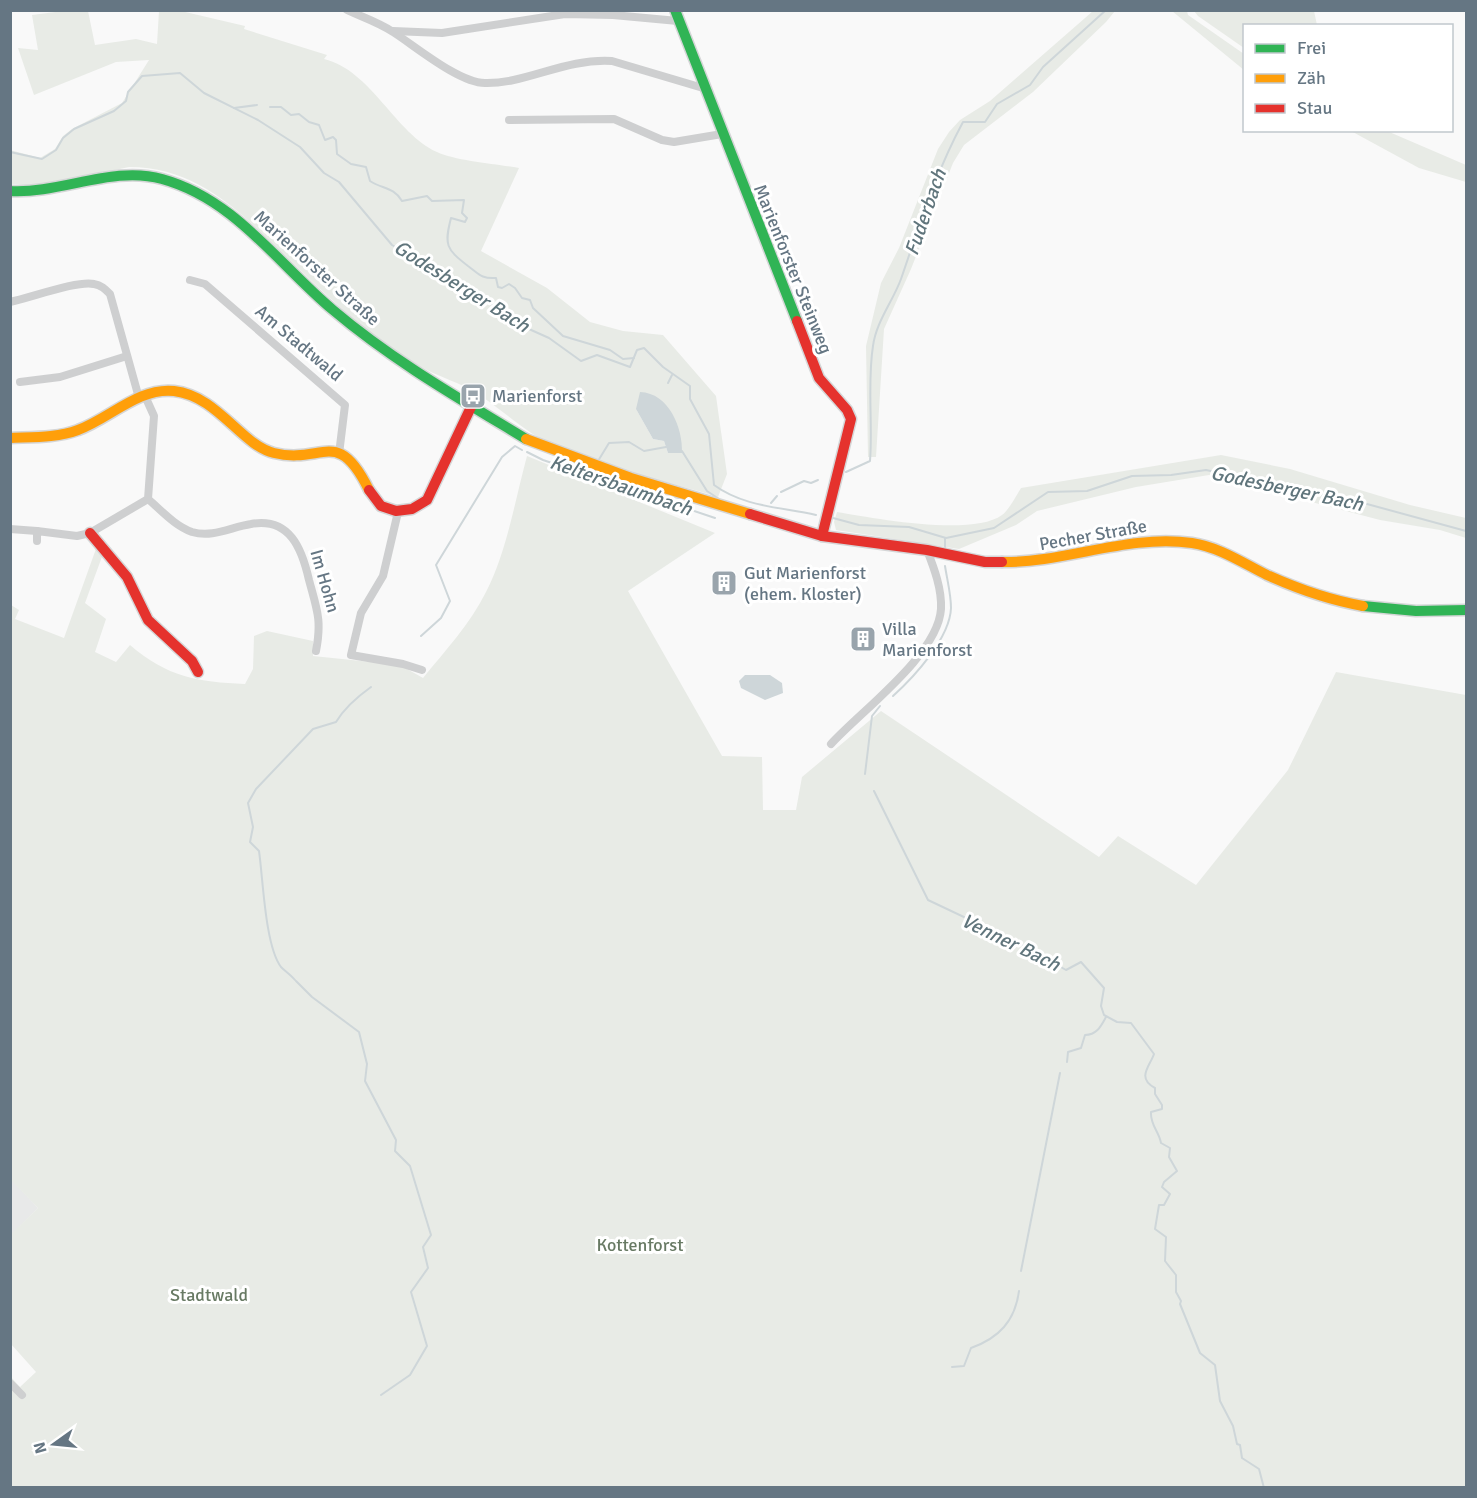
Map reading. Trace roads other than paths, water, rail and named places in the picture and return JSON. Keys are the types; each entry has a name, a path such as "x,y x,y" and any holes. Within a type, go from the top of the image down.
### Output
{"main road":[{"name":"Marienforster Steinweg","path":"676,16 819,378 848,410 851,419 822,536"},
{"name":"Marienforster Straße","path":"10,191 29,192 132,174 153,176 184,187 238,218 332,309 372,342 471,407 552,451 664,489 822,536"},
{"path":"10,438 48,436 76,430 106,418 142,397 168,391 186,393 224,415 269,452 339,454 348,458 361,470 371,494 378,503 398,512 415,509 427,500 471,407"},
{"path":"90,533 127,577 138,604 148,620 192,661 198,672"},
{"name":"Pecher Straße","path":"822,536 927,550 986,562 1014,563 1061,558 1149,541 1172,541 1219,550 1276,579 1345,604 1409,612 1467,610"}],"street":[{"path":"347,10 392,30 416,50 479,83 499,82 572,63 599,60 612,61 703,88"},
{"path":"392,30 442,33 564,14 676,16"},
{"path":"510,120 614,119 662,140 674,142 722,134"},
{"name":"Am Stadtwald","path":"190,280 205,284 345,405 339,454"},
{"path":"10,302 77,285 89,283 102,286 110,294 127,356 142,397 154,417 148,499 90,533 77,536 10,529"},
{"path":"20,382 60,377 127,356"},
{"name":"Im Hohn","path":"148,499 180,527 195,532 225,531 251,523 266,524 282,529 296,539 305,563 321,626 316,651"},
{"path":"398,512 383,576 362,613 351,655 403,663 422,670"},
{"path":"37,531 37,541"},
{"path":"831,744 892,685 924,648 936,628 941,610 940,589 927,550"},
{"path":"10,1383 22,1395"}],"waterway":[{"name":"Fuderbach","path":"846,472 870,461 870,374 875,337 901,279 936,180 963,122 985,122 997,104 1030,85 1043,67 1106,10"},
{"name":"Godesberger Bach","path":"10,152 42,159 56,150 63,138 74,129 114,111 126,101 128,92 142,76 180,73 204,93 258,120 300,147 324,173 339,182 392,245 450,278 451,282 466,292 482,297 520,325 549,338 581,361 597,355 630,367 637,350 644,348 663,367 690,386 690,399 709,434 714,485 750,502 816,515"},
{"path":"234,108 257,105"},
{"path":"270,107 281,107 291,115 299,114 309,122 319,125 325,140 333,137 336,140 337,154 351,164 366,167 370,181 392,191 402,201 427,196 432,201 464,200 462,213 467,218 465,222 451,218 448,234 449,246 455,255 480,275 496,278 498,287 502,288 509,284 515,288 522,298 530,300 533,308 563,336 610,350 623,359 634,358"},
{"name":"Keltersbaumbach","path":"668,383 672,375"},
{"path":"598,461 609,443 629,442 644,451 666,447"},
{"name":"Keltersbaumbach","path":"421,636 441,618 450,601 436,565 502,457 515,446 522,450"},
{"name":"Keltersbaumbach","path":"682,451 707,491 719,499"},
{"name":"Keltersbaumbach","path":"527,452 543,460 715,518"},
{"name":"Godesberger Bach","path":"833,518 859,525 909,527 946,538 994,528 1048,492 1087,491 1132,476 1171,475 1206,470 1367,504 1466,531"},
{"name":"Fuderbach","path":"781,492 804,481 811,483 818,480"},
{"name":"Fuderbach","path":"771,503 777,496"},
{"name":"Venner Bach","path":"945,538 945,548"},
{"name":"Venner Bach","path":"893,696 930,656 949,620 950,592 945,566"},
{"name":"Keltersbaumbach","path":"295,980 281,967 271,944 259,851 250,842 253,827 248,803 256,789 313,729 336,722 343,712 371,687"},
{"name":"Venner Bach","path":"865,774 872,716 880,706"},
{"name":"Venner Bach","path":"874,791 928,900 1019,943 1066,970 1081,962 1104,988 1101,1006 1104,1015 1117,1022 1131,1023 1154,1054 1145,1076 1149,1084 1155,1088 1155,1094 1162,1109 1151,1112 1152,1121 1161,1143 1170,1148 1169,1157 1177,1171 1164,1182 1162,1187 1170,1194 1164,1205 1159,1205 1155,1229 1166,1237 1165,1261 1176,1275 1176,1292 1200,1353 1215,1365 1220,1401 1233,1426 1242,1458 1259,1469 1264,1488"},
{"name":"Keltersbaumbach","path":"296,981 312,997 359,1032 367,1064 365,1081 396,1140 395,1151 410,1166 431,1235 423,1247 428,1268 411,1292 427,1346 410,1375 381,1395"},
{"path":"1067,1062 1068,1052 1081,1048 1085,1035 1096,1032 1106,1017"},
{"path":"1021,1271 1060,1073"},
{"path":"952,1367 964,1366 971,1348 990,1339 1004,1327 1014,1311 1019,1291"}],"place":[{"name":"Marienforst","path":"473,396"},
{"name":"Gut Marienforst (ehem. Kloster)","path":"724,583"},
{"name":"Villa Marienforst","path":"863,639"}],"park label":[{"name":"Kottenforst","path":"640,1245"},
{"name":"Stadtwald","path":"209,1295"}]}
